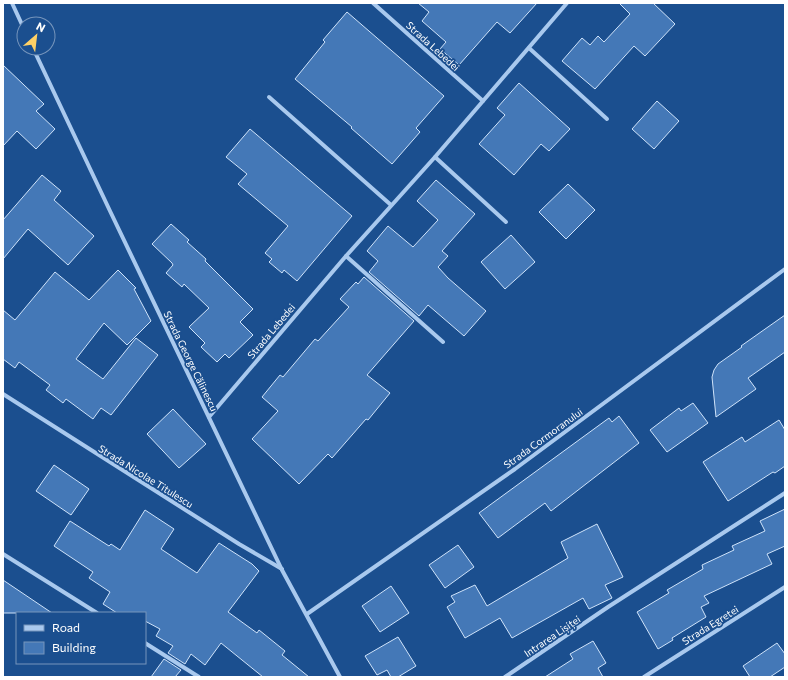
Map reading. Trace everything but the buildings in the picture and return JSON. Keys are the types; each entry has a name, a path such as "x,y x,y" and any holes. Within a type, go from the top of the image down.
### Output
{"street":[{"path":"12,3 18,16"},
{"name":"Strada Lebedei","path":"373,3 483,101"},
{"path":"559,3 564,7"},
{"name":"Strada Lebedei","path":"209,417 346,256 435,157 567,3"},
{"path":"529,48 607,119"},
{"name":"Strada George Călinescu","path":"37,56 282,570 340,677"},
{"path":"269,97 392,205"},
{"path":"435,157 506,222"},
{"path":"346,256 443,342"},
{"name":"Strada Cormoranului","path":"306,614 515,469 785,269"},
{"name":"Strada Nicolae Titulescu","path":"3,394 238,544 282,570"},
{"name":"Intrarea Lișiței","path":"505,677 608,607 785,493"},
{"path":"3,554 95,612"},
{"name":"Strada Egretei","path":"644,677 785,587"},
{"path":"146,644 199,677"}]}
